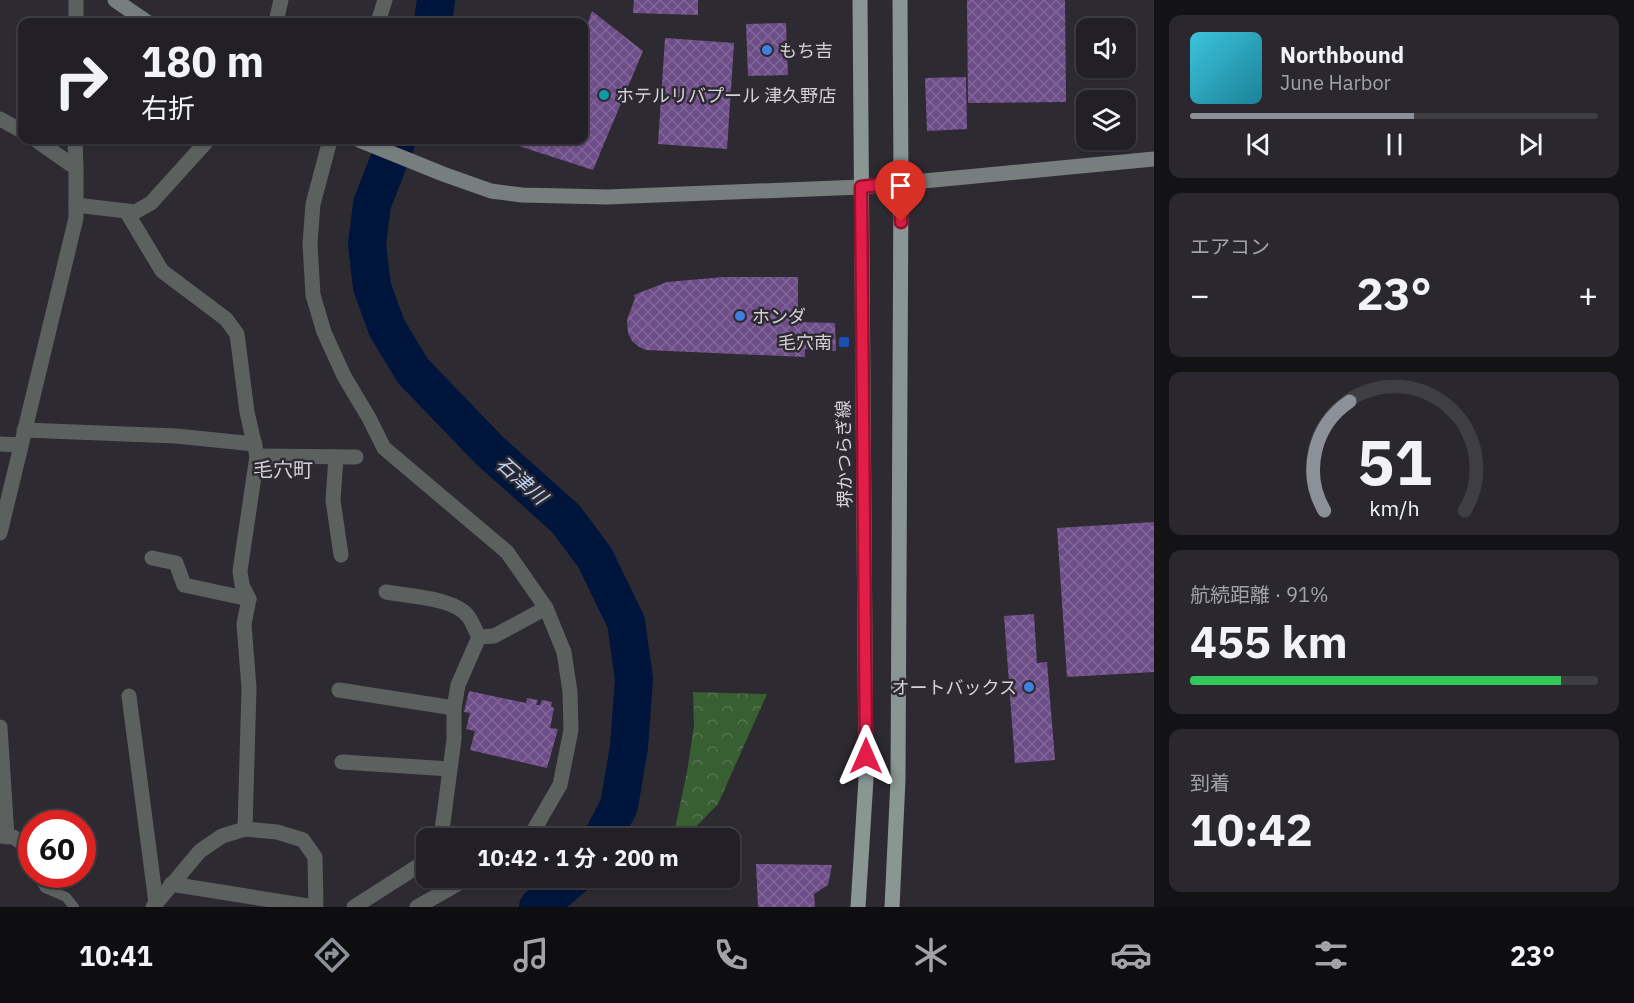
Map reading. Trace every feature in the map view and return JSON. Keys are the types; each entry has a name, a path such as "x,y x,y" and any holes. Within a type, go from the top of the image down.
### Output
{"main road":[{"name":"堺かつらぎ線","path":"858,907 866,779 860,0"},
{"path":"892,907 898,780 900,0"}],"street":[{"path":"76,0 76,18"},
{"path":"115,0 141,18"},
{"path":"277,18 281,0"},
{"path":"379,18 385,0"},
{"path":"0,119 18,129"},
{"path":"42,144 76,168"},
{"path":"0,533 76,218 75,144"},
{"path":"76,206 135,212 151,203 204,144"},
{"path":"329,144 313,204 310,244 314,295 324,332 344,376 384,448 507,552 546,608 564,652 570,692 571,730 560,785 535,828"},
{"path":"369,144 491,191 522,195 608,197 861,187 1154,159"},
{"path":"126,211 162,271 226,319 237,334 247,412 256,450 240,571 242,585 249,599 244,624 249,688 245,829"},
{"path":"0,444 22,438 176,436 256,450 356,457"},
{"path":"336,457 333,500 341,555"},
{"path":"152,558 176,563 184,585 249,599"},
{"path":"386,592 429,599 458,607 468,616 479,637"},
{"path":"479,637 494,636 546,608"},
{"path":"442,828 454,739 454,708 458,686 479,637"},
{"path":"339,690 454,708"},
{"path":"129,696 155,905"},
{"path":"0,727 3,837 13,837 18,840"},
{"path":"342,762 450,769"},
{"path":"155,905 171,884 200,851 222,836 245,829 277,832 303,840 315,857 315,907 171,884"},
{"path":"354,907 416,867"},
{"path":"417,907 450,888"}],"lane":[{"path":"45,888 66,897 74,907"}],"green space":[{"path":"693,692 767,694 718,804 695,828 675,828 687,772 694,725"}],"building":[{"path":"634,0 698,0 698,15 633,13"},
{"path":"967,0 1065,0 1066,102 968,103"},
{"name":"ホテルリバプール 津久野店","path":"592,11 643,51 593,170 512,144 588,144 588,23"},
{"path":"786,23 788,75 748,76 746,24"},
{"path":"665,38 734,43 727,149 658,144"},
{"path":"966,77 967,129 927,131 925,78"},
{"path":"724,277 798,277 798,322 835,323 836,351 805,349 805,357 646,350 632,341 628,333 627,320 634,295 667,282"},
{"path":"1154,522 1154,672 1067,677 1057,528"},
{"path":"1034,614 1037,663 1047,662 1055,760 1015,763 1004,616"},
{"path":"469,691 526,703 527,698 538,700 536,705 540,705 542,700 552,702 551,707 554,708 550,728 558,729 547,768 470,750 475,731 466,729 470,713 464,712"},
{"path":"756,864 832,865 828,885 814,894 815,907 758,907"}],"waterway":[{"name":"石津川","path":"434,18 436,0"},
{"name":"石津川","path":"395,144 372,204 367,244 372,287 387,328 413,371 489,450 566,519 595,558 626,622 634,679 629,747 619,806 607,828"},
{"name":"石津川","path":"538,907 560,888"}],"place":[{"name":"もち吉","path":"767,50"},
{"name":"ホテルリバプール 津久野店","path":"604,95"},
{"name":"ホンダ","path":"740,316"},
{"name":"毛穴南","path":"844,342"},
{"name":"オートバックス","path":"1029,687"}],"district":[{"name":"毛穴町","path":"283,469"}],"route":[{"path":"866,756 861,187 901,182 901,222"}]}
